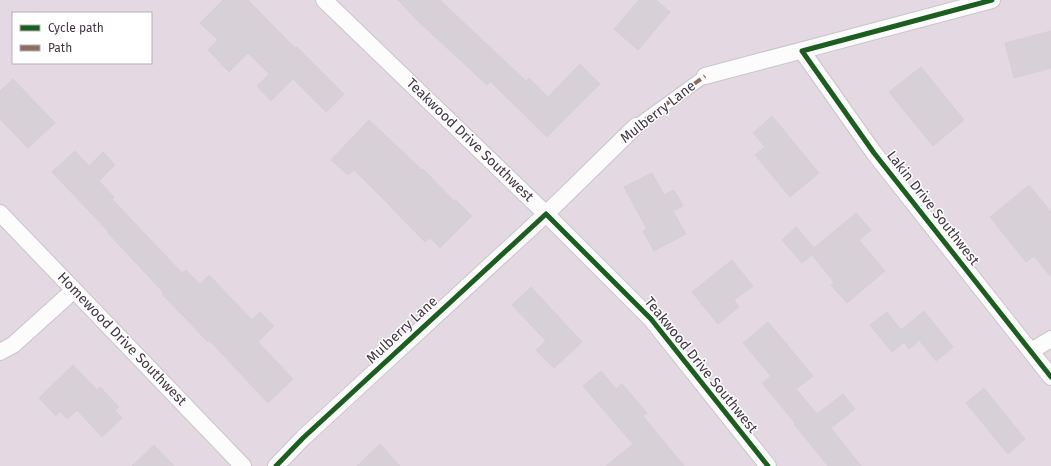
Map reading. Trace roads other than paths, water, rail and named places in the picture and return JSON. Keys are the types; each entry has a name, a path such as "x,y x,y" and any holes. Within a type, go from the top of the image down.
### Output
{"street":[{"name":"Teakwood Drive Southwest","path":"324,0 546,214 651,318 768,466"},
{"name":"Mulberry Lane","path":"276,466 303,438 546,214 636,126 705,76 992,0"},
{"name":"Lakin Drive Southwest","path":"802,51 874,153 1051,376"},
{"name":"Homewood Drive Southwest","path":"0,213 243,466"},
{"path":"0,352 13,345 74,290"},
{"path":"1031,351 1051,339"}]}
